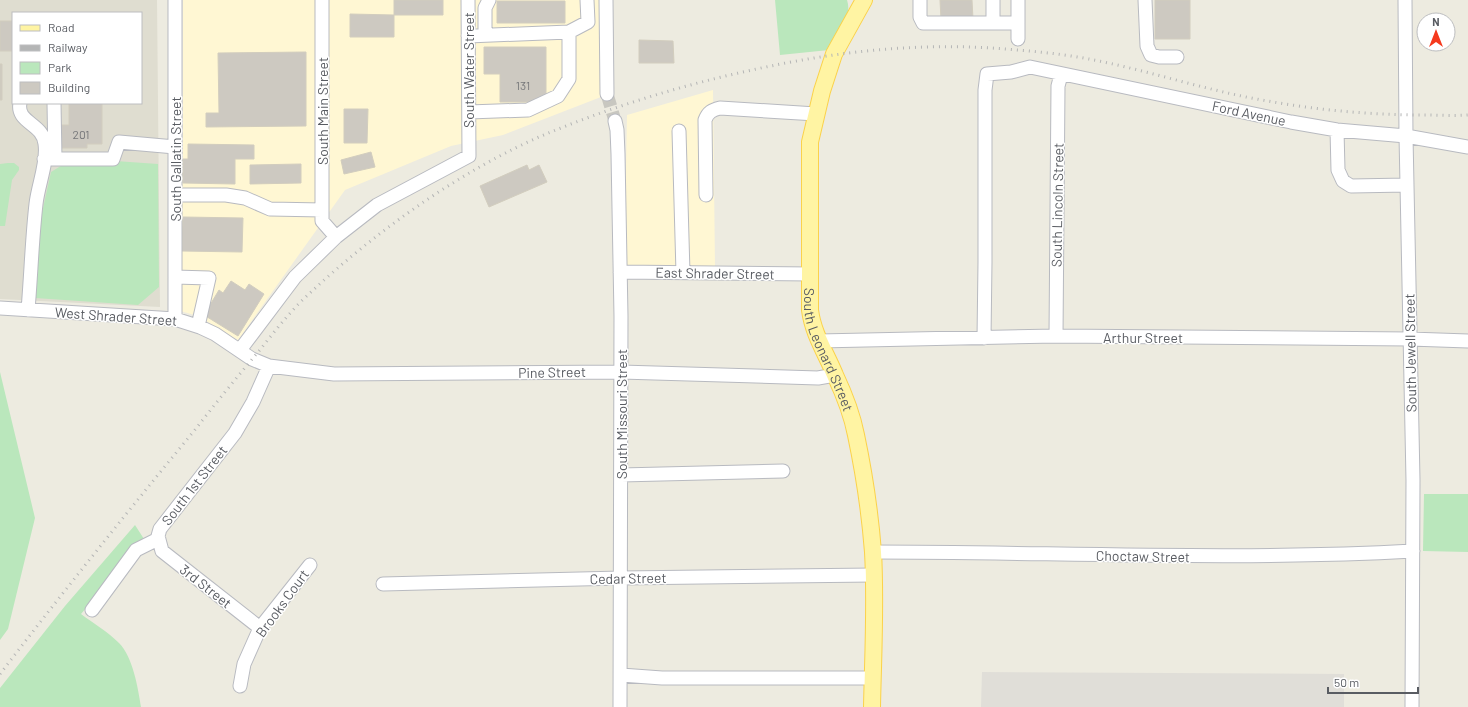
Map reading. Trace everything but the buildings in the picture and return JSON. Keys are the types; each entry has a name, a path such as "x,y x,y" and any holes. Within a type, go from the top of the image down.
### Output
{"main road":[{"name":"South Leonard Street","path":"864,0 855,8 834,54 822,91 810,142 811,321 852,417 866,494 873,552 874,575 872,707"}],"street":[{"name":"South Gallatin Street","path":"174,319 175,0"},
{"name":"South Main Street","path":"322,0 322,216"},
{"name":"South Water Street","path":"336,236 377,204 469,156 468,0"},
{"path":"485,35 485,8 489,0"},
{"path":"468,36 569,32 588,22 587,0"},
{"path":"606,0 607,94"},
{"path":"920,0 920,17 923,23 1018,23"},
{"path":"993,0 993,23"},
{"path":"1018,0 1018,39"},
{"path":"1145,0 1147,46 1151,55 1159,57 1178,57"},
{"name":"South Jewell Street","path":"1405,0 1406,136 1413,480 1412,707"},
{"path":"469,112 528,110 558,96 569,79 569,32"},
{"name":"Ford Avenue","path":"984,338 986,262 984,90 987,74 1012,72 1030,68 1093,82 1337,130 1406,136 1468,147"},
{"name":"South Lincoln Street","path":"1056,336 1058,86 1061,75"},
{"path":"20,104 20,113 23,118 39,129 43,136 50,159"},
{"path":"28,310 36,203 50,159 54,104"},
{"path":"706,195 705,120 707,115 713,110 720,108 816,114"},
{"name":"South Missouri Street","path":"615,121 618,154 621,372 620,707"},
{"path":"1337,130 1338,170 1343,181 1351,186 1407,185"},
{"path":"679,131 682,272"},
{"path":"50,159 113,160 119,142 175,147"},
{"path":"175,195 226,195 245,198 270,209 322,216 336,236 295,277 240,350"},
{"name":"East Shrader Street","path":"620,272 811,274"},
{"path":"175,277 209,278 198,326"},
{"name":"West Shrader Street","path":"0,308 174,319 198,326 215,334 252,359 269,366"},
{"name":"Arthur Street","path":"819,341 1056,336 1410,339 1468,341"},
{"name":"Pine Street","path":"269,366 334,374 621,372 818,378 835,375"},
{"name":"South 1st Street","path":"92,610 136,550 158,539 160,529 235,433 253,402 269,366"},
{"path":"621,475 783,471"},
{"name":"3rd Street","path":"158,539 162,552 260,628"},
{"name":"Choctaw Street","path":"873,552 1266,556 1413,551"},
{"name":"Brooks Court","path":"240,686 244,664 260,628 310,565"},
{"name":"Cedar Street","path":"383,584 621,578 874,575"},
{"path":"621,675 662,678 872,678"}],"shaded area":[{"path":"0,0 157,0 160,307 0,299"},
{"path":"183,0 599,0 601,97 503,135 451,146 345,190 238,340 198,316 180,311 183,140"},
{"path":"713,90 715,268 630,269 624,265 627,115"},
{"path":"982,672 1344,674 1344,707 981,707"}],"green space":[{"path":"775,0 847,0 848,13 843,26 829,50 780,55"},
{"path":"87,159 158,164 159,287 138,305 35,298 41,217 51,172 64,164"},
{"path":"14,163 19,167 19,170 12,180 5,226 0,226 0,164"},
{"path":"0,372 35,518 8,629 0,640"},
{"path":"1424,494 1468,494 1468,552 1423,551"},
{"path":"135,525 144,539 81,614 110,635 124,649 134,673 141,707 0,707 0,688 65,606"}],"tunnel":[{"path":"607,94 615,121"}],"railway":[{"path":"0,674 120,521 277,328 303,300 363,247 422,203 452,183 515,148 570,124 668,91 718,78 811,58 845,53 913,47 1017,50 1075,57 1115,64 1241,96 1303,107 1384,114 1468,115"}]}
